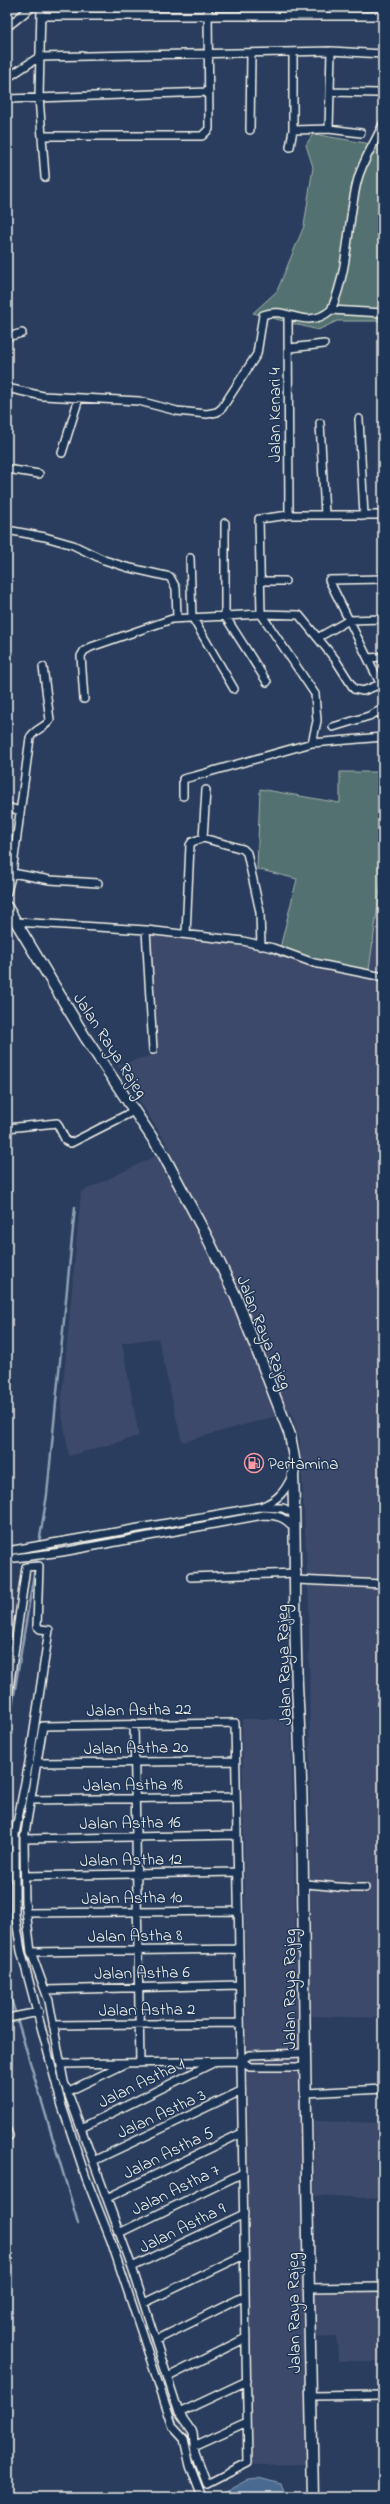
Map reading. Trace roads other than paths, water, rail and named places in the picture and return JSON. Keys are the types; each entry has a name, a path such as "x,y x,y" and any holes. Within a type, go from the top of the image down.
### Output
{"main road":[{"name":"Jalan Raya Rajeg","path":"7,907 85,1037 163,1154 236,1298 290,1435 295,1464 293,1475 297,1577 297,1684 301,1729 312,2497"}],"street":[{"path":"7,27 32,7"},
{"path":"41,7 39,57 45,177"},
{"path":"42,136 202,136 209,129 208,7"},
{"path":"41,16 383,16"},
{"path":"7,78 39,57 208,55 331,51 383,54"},
{"path":"329,129 331,51"},
{"path":"290,147 293,130 293,53"},
{"path":"250,130 251,54"},
{"path":"7,99 209,92"},
{"path":"330,92 378,93"},
{"path":"7,388 42,396 139,401 177,410 207,414 217,412 222,408 257,354 263,315 288,315 300,320 313,320 325,316 331,310 347,250 357,181 364,159 383,124"},
{"path":"293,130 329,129 361,133"},
{"path":"331,310 383,312"},
{"name":"Jalan Kenari 4","path":"288,315 290,348 289,515"},
{"path":"7,337 22,333"},
{"path":"290,348 324,344"},
{"path":"62,453 78,398"},
{"path":"359,419 364,516"},
{"path":"320,423 325,515"},
{"path":"7,469 39,474"},
{"path":"312,742 317,721 315,694 261,614 259,519 289,515 383,515"},
{"path":"225,524 225,616 267,682"},
{"path":"7,530 45,537 73,545 118,565 170,577 176,588 178,618"},
{"path":"190,558 192,617 234,689"},
{"path":"84,699 81,656 84,651 178,618 192,617 261,614 300,615 319,637 354,689 363,691 382,686 329,580 383,579"},
{"path":"260,581 285,581"},
{"path":"319,637 349,620 383,619"},
{"path":"368,658 383,657"},
{"path":"7,892 12,873 31,734 47,725 50,720 43,668"},
{"path":"333,727 383,709 383,720"},
{"path":"183,796 183,779 312,742 383,737"},
{"path":"203,838 206,790"},
{"path":"7,807 20,811"},
{"path":"186,934 190,845 192,842 203,838 243,849 247,853 260,912 261,946"},
{"path":"12,873 50,880 98,884"},
{"path":"16,922 146,930 243,941 314,963 383,977"},
{"path":"146,930 153,1050"},
{"path":"7,1128 57,1123 66,1141 71,1143 134,1111"},
{"path":"259,1507 275,1500 285,1491 293,1475"},
{"path":"7,1551 259,1507 283,1508 295,1514"},
{"path":"7,1559 62,1552 263,1515 275,1515 287,1520 295,1530"},
{"path":"7,1703 26,1567 40,1566 37,1626 40,1629 47,1629 49,1634 30,1757 15,1834 15,1914 21,1951 39,2012 62,2106 86,2178 111,2241 173,2427 184,2439 190,2466 202,2497"},
{"path":"191,1577 297,1577 383,1584"},
{"name":"Jalan Astha 22","path":"37,1763 43,1726 134,1724 235,1723 235,1761"},
{"path":"134,1724 140,2063"},
{"path":"37,1763 24,1839 26,1913 31,1952 45,1990 60,2064 68,2092 132,2267 179,2413 192,2433 194,2446 207,2484 248,2463 235,1761"},
{"name":"Jalan Astha 20","path":"37,1763 235,1761"},
{"name":"Jalan Astha 18","path":"31,1800 236,1797"},
{"path":"7,1834 15,1834"},
{"name":"Jalan Astha 16","path":"24,1839 237,1835"},
{"name":"Jalan Astha 12","path":"25,1876 237,1872"},
{"path":"304,1884 334,1886 343,1889 365,1888"},
{"name":"Jalan Astha 10","path":"26,1913 238,1911"},
{"name":"Jalan Astha 8","path":"31,1952 239,1948"},
{"name":"Jalan Astha 6","path":"45,1990 239,1985"},
{"path":"9,2016 20,2016 39,2012"},
{"name":"Jalan Astha 2","path":"53,2026 240,2023"},
{"path":"241,2061 249,2054 305,2053"},
{"path":"60,2064 241,2061 250,2067 305,2067"},
{"name":"Jalan Astha 1","path":"81,2128 215,2062"},
{"path":"68,2092 126,2063"},
{"path":"306,2093 383,2089"},
{"name":"Jalan Astha 3","path":"93,2161 241,2091"},
{"name":"Jalan Astha 5","path":"107,2198 242,2133"},
{"name":"Jalan Astha 7","path":"119,2233 243,2173"},
{"name":"Jalan Astha 9","path":"132,2267 244,2214"},
{"path":"144,2304 244,2255"},
{"path":"308,2288 383,2287"},
{"path":"156,2340 245,2296"},
{"path":"168,2377 246,2338"},
{"path":"179,2413 247,2381"},
{"path":"311,2396 383,2395"},
{"path":"194,2446 248,2422"}],"waterway":[{"path":"7,1737 47,1495 75,1207"},
{"path":"7,1985 78,2223"}],"place":[{"name":"Pertamina","path":"254,1463"}]}
